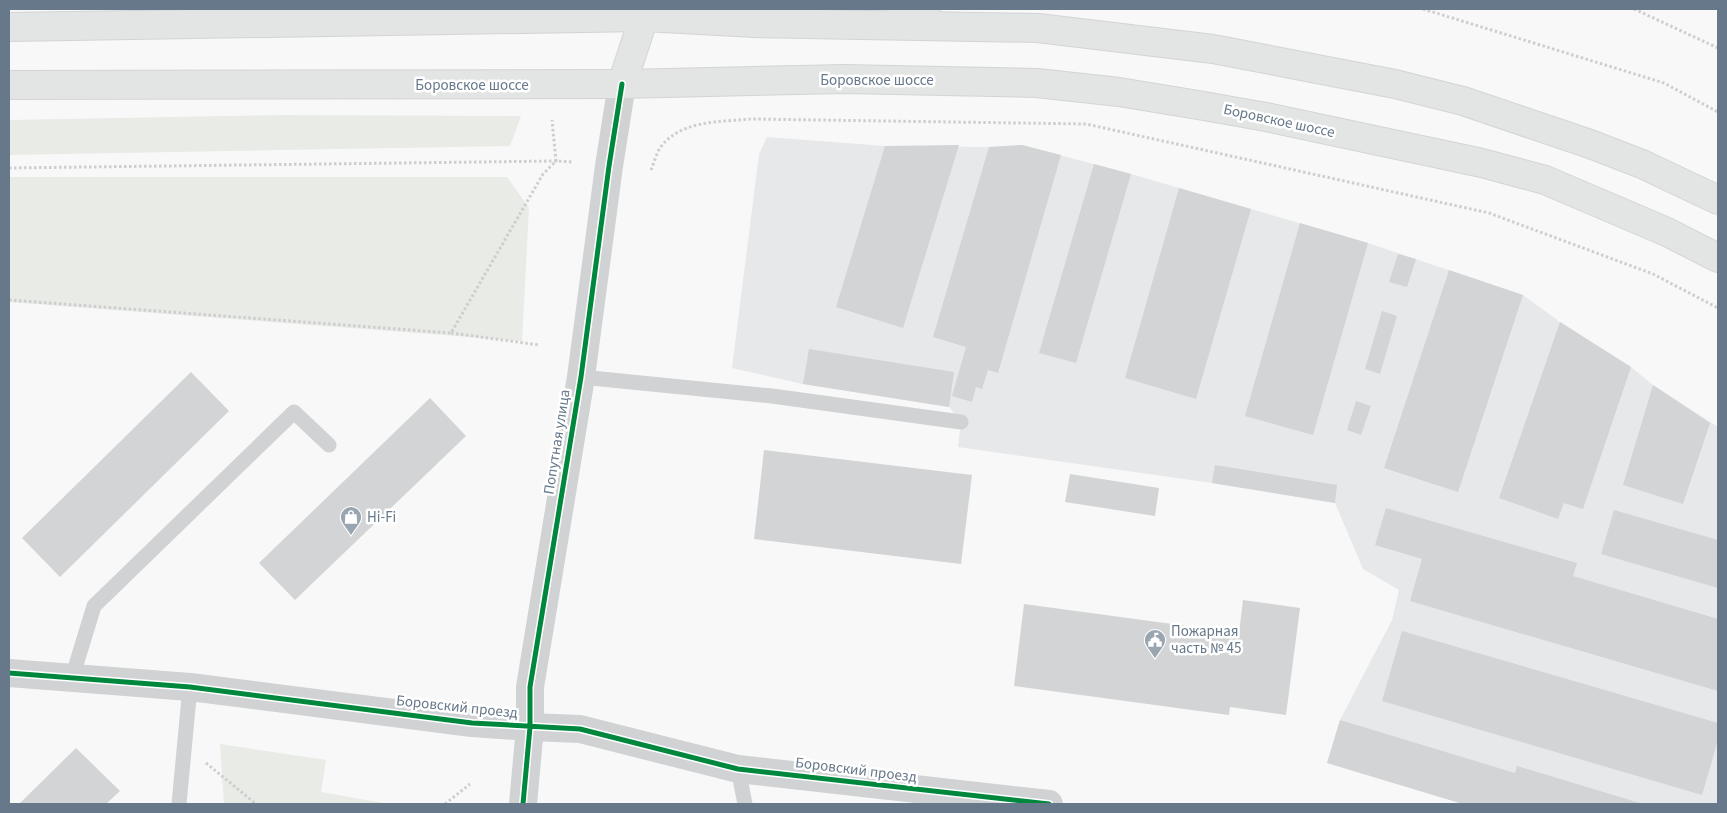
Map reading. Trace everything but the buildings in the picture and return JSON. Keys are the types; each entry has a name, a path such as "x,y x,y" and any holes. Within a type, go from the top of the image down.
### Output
{"main road":[{"path":"902,9 936,26"},
{"path":"9,27 648,13 755,23 1038,28 1214,49 1396,84 1463,101 1590,144 1642,164 1718,200"},
{"name":"Попутная улица","path":"622,84 648,13"},
{"name":"Боровское шоссе","path":"9,85 622,84 844,79 1037,83 1128,94 1266,117 1482,164 1545,180 1658,228 1718,258"}],"street":[{"name":"Попутная улица","path":"523,804 530,727 530,687 581,377 622,84"},
{"name":"Боровский проезд","path":"9,673 190,687 462,722 580,729 738,769 1049,804"}],"lane":[{"path":"581,377 772,396 961,422"},
{"path":"72,678 94,606 294,412 329,445"},
{"path":"179,804 190,687"},
{"path":"738,769 745,804"}],"path":[{"path":"1423,9 1664,83 1718,112"},
{"path":"1634,9 1718,48"},
{"path":"651,170 659,149 673,134 696,124 751,118 1086,124 1490,213 1653,274 1718,308"},
{"path":"552,120 556,161"},
{"path":"451,333 543,174 556,161"},
{"path":"9,168 572,162"},
{"path":"9,300 451,333 539,345"},
{"path":"185,745 256,804"},
{"path":"445,804 470,784"}],"shaded area":[{"path":"284,115 521,116 510,146 9,155 9,120"},
{"path":"767,137 885,146 989,147 1022,145 1131,174 1368,243 1523,295 1560,322 1631,367 1653,385 1718,427 1718,804 1463,804 1327,763 1340,720 1392,620 1399,590 1363,569 1335,503 1212,483 958,447 961,422 949,407 803,384 732,368 759,154"},
{"path":"9,177 507,177 529,208 522,341 9,302"},
{"path":"220,744 326,760 321,792 389,804 224,804"}],"cycle path":[{"path":"523,804 530,727 530,687 581,377 609,166 622,84"},
{"path":"9,673 190,687 472,723 580,729 738,769 1049,804"}],"place":[{"name":"Hi-Fi","path":"351,536"},
{"name":"Пожарная часть № 45","path":"1155,659"}]}
